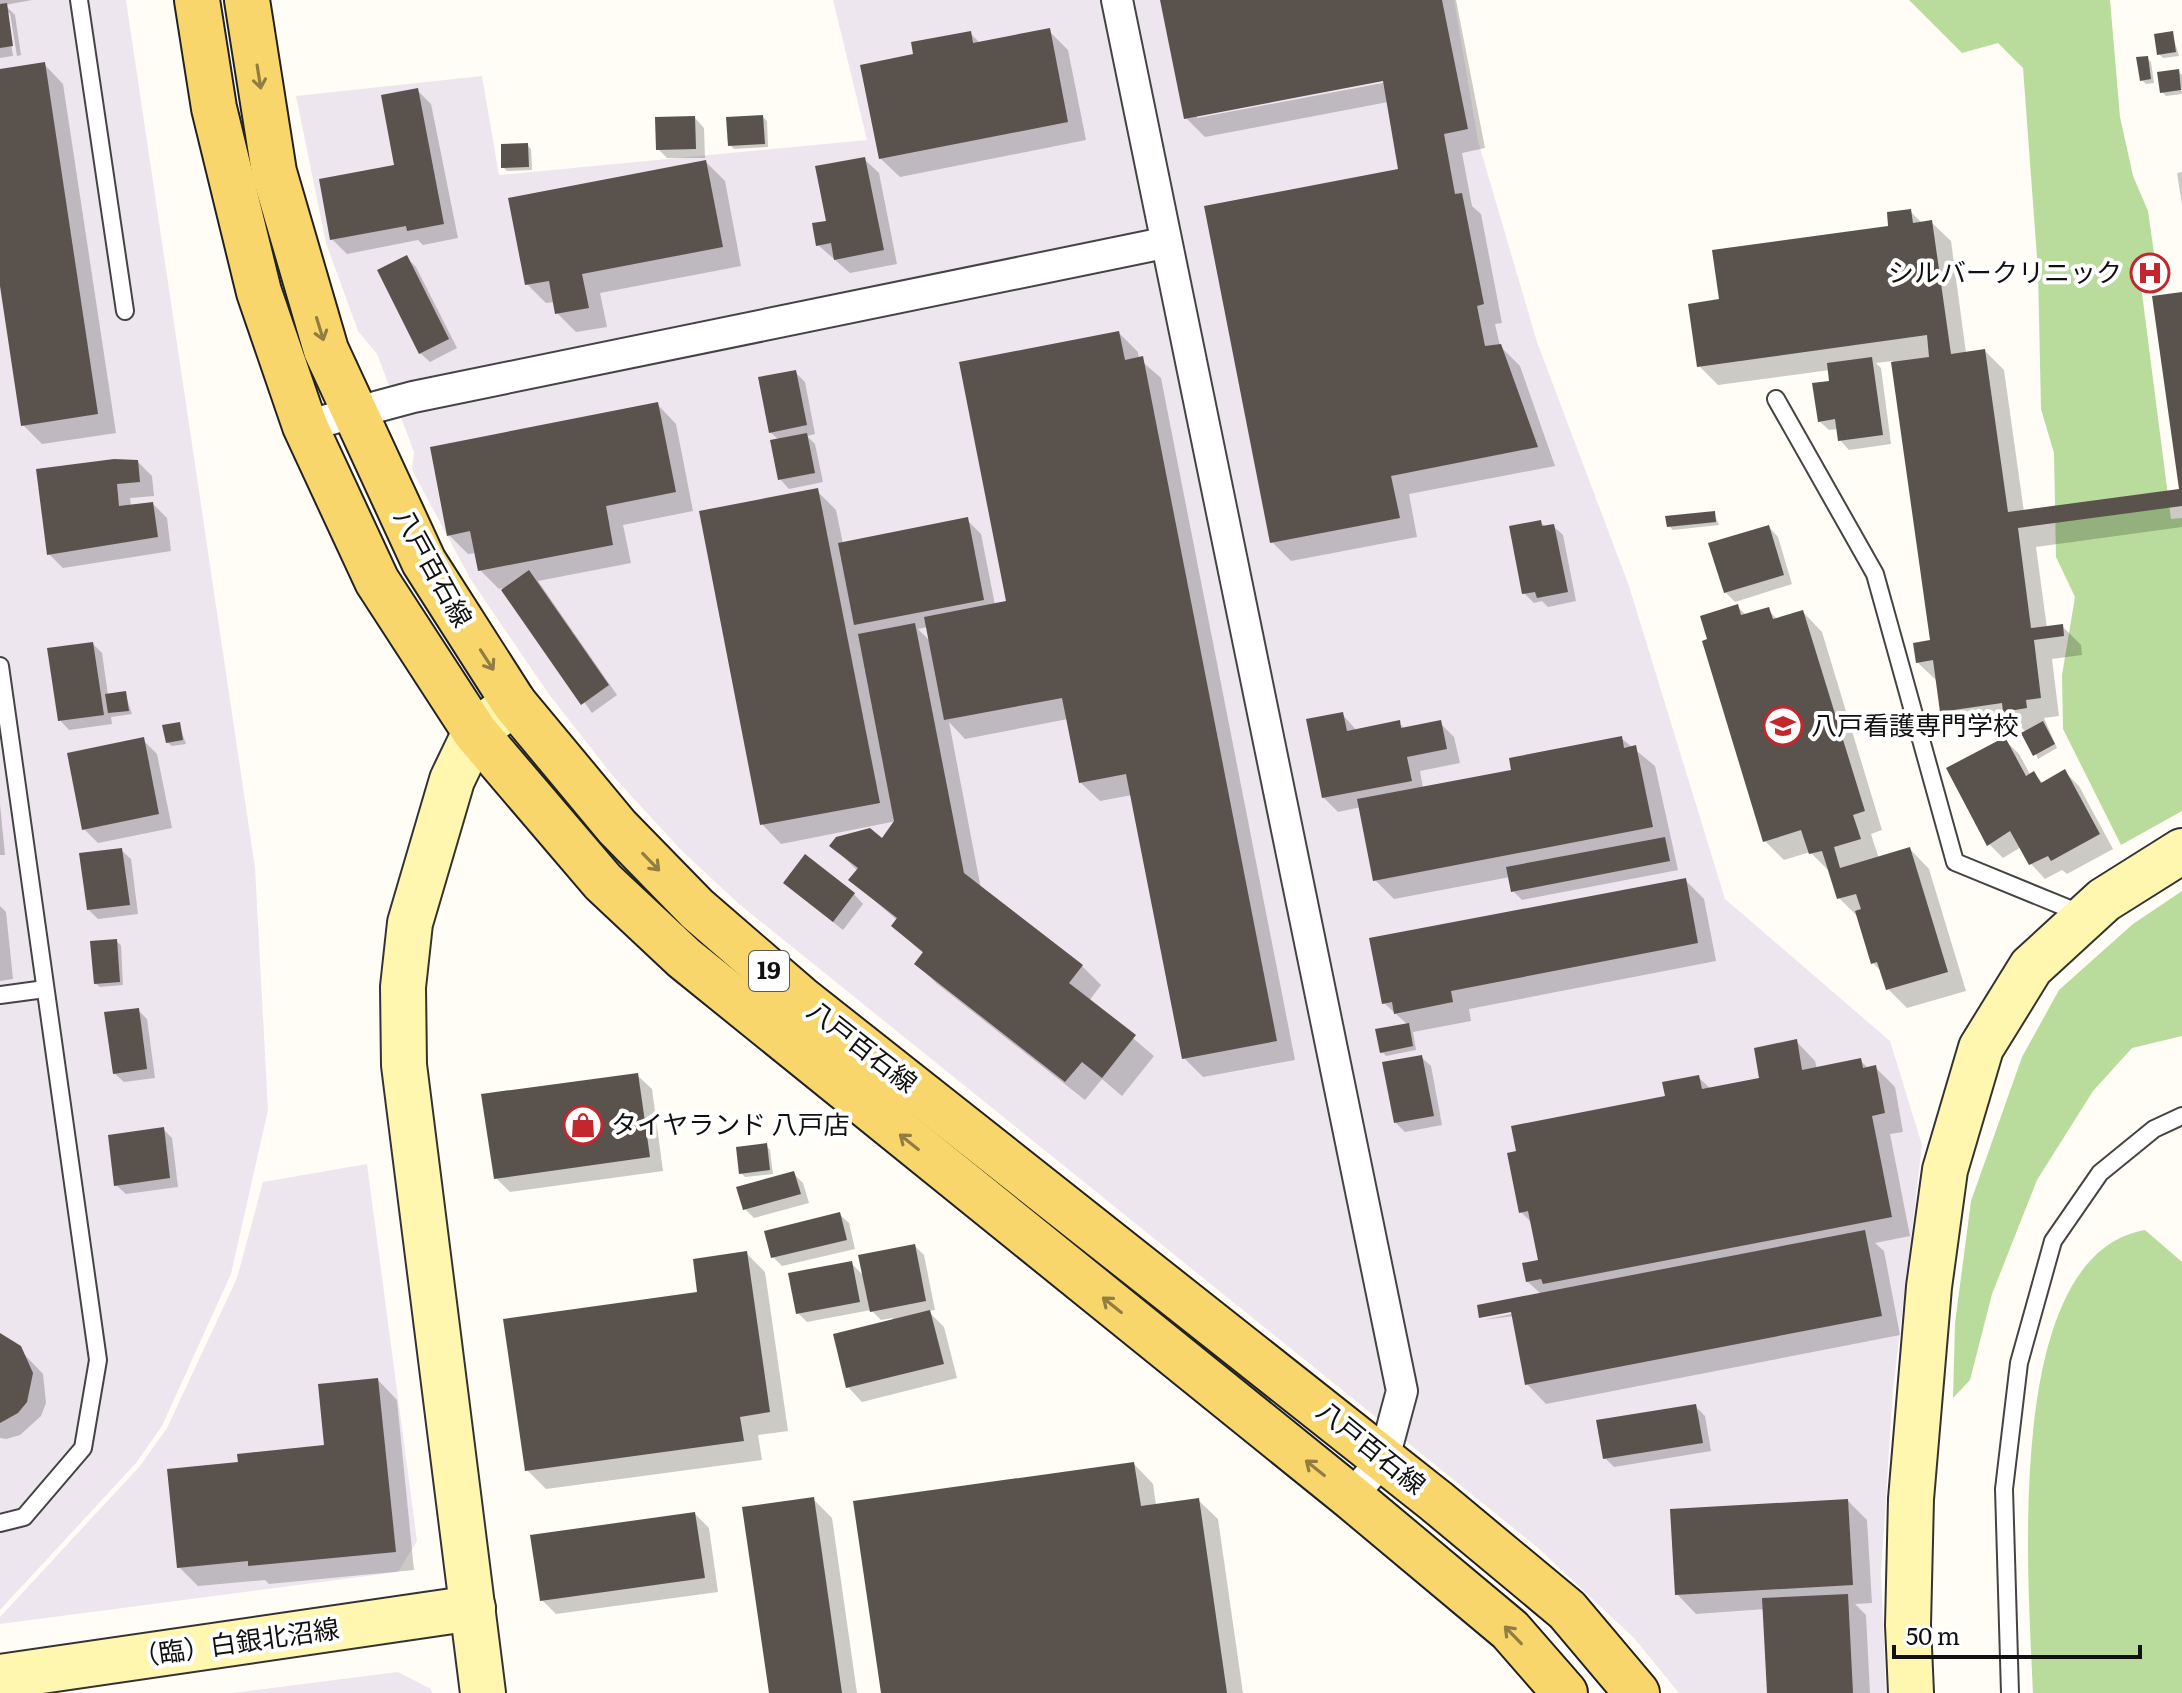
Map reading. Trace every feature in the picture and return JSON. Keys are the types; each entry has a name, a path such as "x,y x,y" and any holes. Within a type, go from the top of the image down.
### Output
{"main road":[{"name":"八戸百石線","path":"197,0 214,108 259,292 305,426 377,581 475,732 603,882 684,958 1351,1497 1510,1630 1565,1693"},
{"name":"八戸百石線","path":"247,0 274,172 326,350 424,562 514,703 617,827 697,909 800,998 1384,1458 1567,1610 1637,1693"}],"street":[{"path":"1117,0 1164,243 1402,1391 1384,1458 1351,1497"},
{"path":"305,426 354,411 1164,243"},
{"path":"483,1693 404,1065 403,987 410,923 452,780 475,732 514,703"},
{"path":"1911,1693 1908,1625 1911,1499 1929,1287 1945,1170 1981,1048 2031,967 2104,900 2182,851"},
{"name":"（臨）白銀北沼線","path":"0,1677 473,1608"}],"lane":[{"path":"79,0 125,311"},
{"path":"1776,399 1875,574 1955,862 2088,916"},
{"path":"0,666 98,1360 83,1448 24,1517 0,1523"},
{"path":"0,995 45,989"},
{"path":"2010,1693 2004,1489 2019,1363 2053,1241 2100,1173 2154,1129 2182,1116"}],"shaded area":[{"path":"0,0 126,0 255,868 268,1110 231,1274 162,1426 136,1463 0,1610"},
{"path":"833,0 1454,0 1478,141 1537,342 1629,586 1725,899 1890,1041 1922,1145 1893,1390 1881,1574 1886,1693 1679,1693 1634,1638 1537,1547 739,904 682,851 612,775 548,693 471,580 412,470 414,452 377,354 358,331 326,243 296,96 482,76 499,175 867,140"},
{"path":"367,1164 417,1541 398,1572 0,1624 0,1617 140,1466 167,1428 237,1278 263,1182"},
{"path":"398,1672 431,1689 432,1693 233,1693"}],"green space":[{"path":"1909,0 2110,0 2120,117 2133,176 2148,211 2154,253 2140,278 2171,519 2182,518 2182,811 2121,845 2063,729 2062,675 2075,597 2056,557 2054,453 2041,409 2038,271 2023,68 1998,43 1962,53"},
{"path":"2182,891 2182,1036 2132,1048 2093,1091 2037,1180 1992,1294 1970,1380 1953,1398 1955,1323 1971,1201 2022,1057 2059,990 2133,924"},
{"path":"2145,1230 2182,1262 2182,1693 2033,1693 2028,1506 2033,1430 2045,1359 2066,1298 2098,1253"}],"building":[{"path":"1160,0 1442,0 1468,129 1444,134 1455,194 1462,193 1484,304 1477,306 1485,346 1501,344 1538,447 1391,476 1400,518 1270,543 1204,206 1398,169 1383,81 1184,119"},
{"path":"7,3 13,46 0,48 0,4"},
{"path":"1050,28 1068,122 879,159 860,65 913,54 911,42 971,31 973,43"},
{"path":"2173,31 2176,52 2157,55 2154,34"},
{"path":"2148,56 2151,79 2140,81 2136,57"},
{"path":"45,62 98,414 21,426 0,286 0,69"},
{"path":"2179,69 2181,90 2160,93 2157,72"},
{"path":"418,88 444,224 407,231 406,226 330,240 319,179 394,165 381,95"},
{"path":"763,115 765,144 728,146 726,117"},
{"path":"695,116 696,149 656,150 655,117"},
{"path":"528,143 529,167 501,168 501,144"},
{"path":"865,157 884,250 834,260 831,243 816,246 812,223 826,221 815,166"},
{"path":"706,160 723,247 582,274 589,308 555,314 549,281 525,285 508,198"},
{"path":"1911,209 1913,223 1932,220 1951,354 1985,349 2008,512 2179,489 2152,296 2182,292 2182,506 2018,528 2031,628 2063,624 2064,636 2034,640 2041,698 2026,700 2027,708 2003,712 2002,703 1940,712 1933,660 1916,663 1913,643 1930,640 1891,362 1929,357 1927,335 1697,367 1688,304 1719,299 1712,250 1888,226 1887,212"},
{"path":"407,255 449,339 419,354 377,270"},
{"path":"1119,331 1125,360 1143,356 1277,1041 1182,1059 1126,774 1079,783 1062,698 944,720 924,617 1006,601 959,362"},
{"path":"1872,357 1883,435 1838,441 1835,419 1818,422 1812,383 1829,381 1827,363"},
{"path":"796,370 807,425 769,433 758,377"},
{"path":"658,402 676,492 606,506 613,545 478,571 470,531 447,536 430,447"},
{"path":"807,433 815,473 778,480 770,440"},
{"path":"114,459 138,460 140,482 117,484 119,506 153,502 158,537 47,555 36,469"},
{"path":"818,488 880,803 760,825 699,511"},
{"path":"1715,511 1716,522 1667,527 1665,516"},
{"path":"968,517 984,600 854,625 838,543"},
{"path":"1541,520 1542,526 1554,524 1568,592 1537,598 1535,592 1522,594 1509,526"},
{"path":"1769,525 1784,575 1724,593 1708,543"},
{"path":"529,570 609,685 581,705 501,590"},
{"name":"八戸看護専門学校","path":"1738,604 1741,615 1769,607 1773,619 1803,610 1865,811 1853,815 1861,839 1834,847 1840,868 1910,847 1948,972 1886,990 1877,962 1871,964 1855,911 1861,909 1856,894 1837,899 1822,851 1809,854 1801,830 1763,842 1702,641 1707,639 1700,616"},
{"path":"915,623 964,873 1083,965 1069,983 1136,1035 1102,1078 1082,1062 1065,1082 914,964 923,952 891,926 897,918 848,880 858,868 829,846 836,837 870,828 882,838 894,821 858,634"},
{"path":"93,642 104,715 58,721 47,648"},
{"path":"126,691 129,711 108,713 105,694"},
{"path":"1343,712 1347,731 1400,720 1401,728 1441,720 1447,749 1407,757 1412,781 1322,798 1306,719"},
{"path":"2043,721 2055,744 2033,756 2021,733"},
{"path":"180,722 183,740 166,743 162,725"},
{"path":"1622,736 1624,748 1636,745 1653,827 1373,881 1357,799 1511,770 1509,758"},
{"path":"144,737 159,814 82,830 67,753"},
{"path":"2005,737 2026,776 2034,771 2041,783 2065,769 2100,834 2051,861 2048,856 2029,865 2010,831 1987,846 1946,768"},
{"path":"1665,837 1670,861 1511,892 1506,867"},
{"path":"122,848 130,905 87,910 79,853"},
{"path":"805,854 855,893 833,922 783,883"},
{"path":"1686,878 1698,943 1451,991 1453,1002 1394,1014 1392,1002 1382,1004 1369,938"},
{"path":"117,939 120,982 94,984 90,941"},
{"path":"139,1008 147,1069 113,1074 104,1012"},
{"path":"1409,1023 1413,1046 1380,1053 1375,1029"},
{"path":"1797,1039 1802,1070 1861,1058 1863,1068 1876,1065 1885,1113 1872,1116 1892,1217 1543,1284 1541,1279 1526,1282 1522,1263 1538,1260 1528,1211 1519,1213 1507,1153 1516,1151 1511,1126 1665,1096 1662,1082 1699,1075 1702,1089 1759,1078 1754,1048"},
{"path":"1422,1055 1434,1116 1394,1123 1382,1062"},
{"path":"638,1073 650,1157 494,1179 481,1094"},
{"path":"164,1127 170,1178 114,1186 108,1135"},
{"path":"767,1143 770,1170 739,1174 736,1147"},
{"path":"794,1171 801,1194 743,1210 736,1187"},
{"path":"840,1212 847,1240 771,1258 764,1231"},
{"path":"1865,1230 1882,1316 1525,1385 1511,1312 1479,1318 1477,1305"},
{"path":"915,1244 926,1301 870,1312 858,1255"},
{"path":"747,1251 770,1412 740,1417 744,1441 525,1471 503,1319 697,1292 693,1259"},
{"path":"852,1261 860,1302 796,1314 788,1273"},
{"path":"930,1310 944,1364 846,1388 833,1334"},
{"path":"0,1333 21,1346 33,1373 27,1402 18,1413 0,1423"},
{"path":"378,1378 396,1552 248,1566 248,1561 177,1568 167,1469 238,1462 237,1454 324,1445 318,1384"},
{"path":"1696,1404 1703,1443 1603,1459 1596,1420"},
{"path":"1134,1462 1141,1506 1199,1498 1227,1693 881,1693 853,1501"},
{"path":"814,1497 842,1693 769,1693 742,1507"},
{"path":"1848,1499 1853,1585 1675,1595 1670,1509"},
{"path":"695,1512 705,1578 540,1601 530,1535"},
{"path":"1848,1594 1853,1693 1767,1693 1762,1598"}],"place":[{"name":"シルバークリニック","path":"2150,273"},
{"name":"八戸看護専門学校","path":"1783,726"},
{"name":"タイヤランド 八戸店","path":"583,1125"}]}
